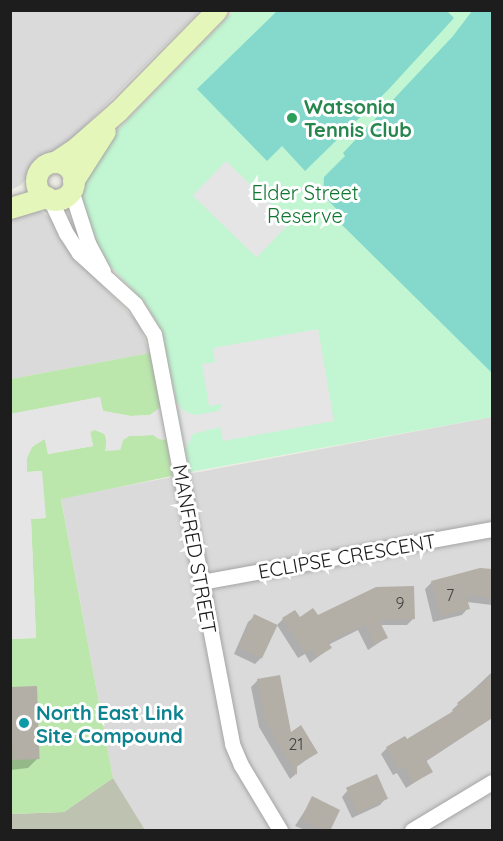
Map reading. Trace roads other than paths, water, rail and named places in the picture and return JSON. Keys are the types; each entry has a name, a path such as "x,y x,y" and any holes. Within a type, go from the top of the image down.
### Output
{"street":[{"path":"44,192 40,169 77,147 118,111 217,10"},
{"path":"10,195 28,187 62,198 118,111"},
{"path":"55,162 66,166 72,185"},
{"name":"MANFRED STREET","path":"72,185 79,221 105,274"},
{"path":"10,208 44,192"},
{"name":"MANFRED STREET","path":"44,192 79,253 105,274 141,312 158,346 235,754 280,831"},
{"name":"ECLIPSE CRESCENT","path":"201,582 492,529"},
{"path":"412,831 492,782"}],"place":[{"name":"Watsonia Tennis Club","path":"292,118"},
{"name":"North East Link Site Compound","path":"24,723"}],"park label":[{"name":"Elder Street Reserve","path":"305,204"}]}
